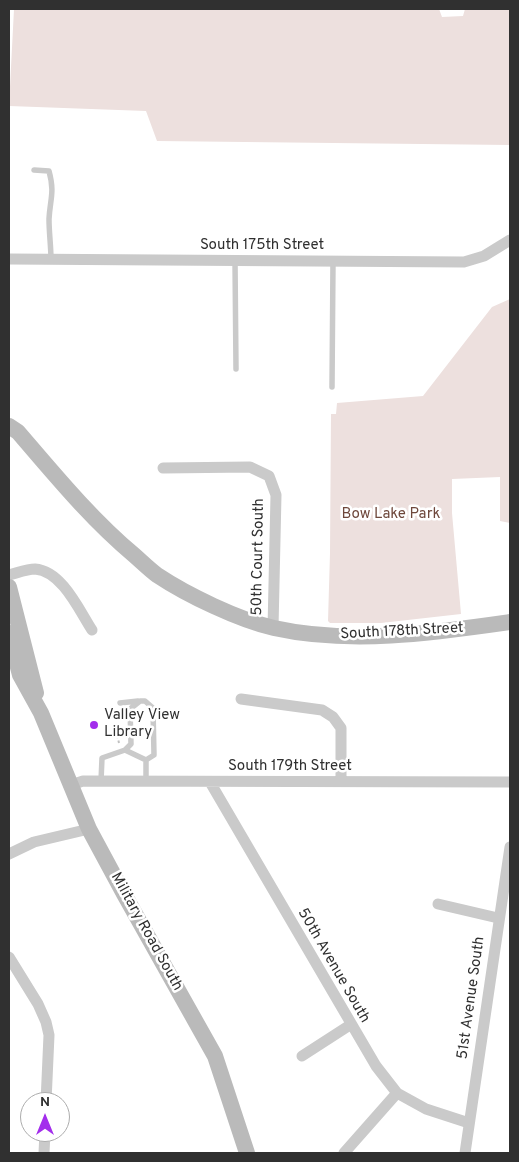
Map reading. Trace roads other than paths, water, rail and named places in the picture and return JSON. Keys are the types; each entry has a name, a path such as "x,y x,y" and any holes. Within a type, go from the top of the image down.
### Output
{"main road":[{"name":"South 178th Street","path":"9,426 18,432 73,496 112,536 157,575 206,603 273,628 333,636 457,630 510,622"},
{"name":"Military Road South","path":"9,587 41,713"},
{"name":"Military Road South","path":"9,633 20,675 41,713 89,829 216,1056 247,1153"}],"street":[{"name":"South 175th Street","path":"9,259 464,262 484,256 510,240"},
{"name":"50th Court South","path":"163,468 250,467 268,476 276,495 273,628"},
{"path":"9,575 33,569 51,574 64,587 92,630"},
{"path":"241,699 322,710 333,716 341,728 341,781"},
{"name":"South 179th Street","path":"71,785 83,781 510,782"},
{"name":"50th Avenue South","path":"210,782 350,1025 376,1066 397,1093 426,1109 469,1123"},
{"path":"9,854 34,842 89,829"},
{"name":"51st Avenue South","path":"465,1153 498,918 510,847"},
{"path":"438,904 498,918"},
{"path":"9,957 38,1004 46,1022 49,1035 46,1092"},
{"path":"302,1056 350,1025"},
{"path":"344,1153 397,1093"}],"lane":[{"path":"34,170 49,171 53,185 49,218 51,260"},
{"path":"235,261 236,370"},
{"path":"332,387 333,262"},
{"path":"101,781 102,758 125,750 131,744 130,709 140,701"},
{"path":"120,703 140,701 153,708 154,754 146,760"},
{"path":"125,750 146,760"},
{"path":"146,760 146,782"}],"place":[{"name":"Valley View Library","path":"94,725"}],"park label":[{"name":"Bow Lake Park","path":"391,515"}]}
